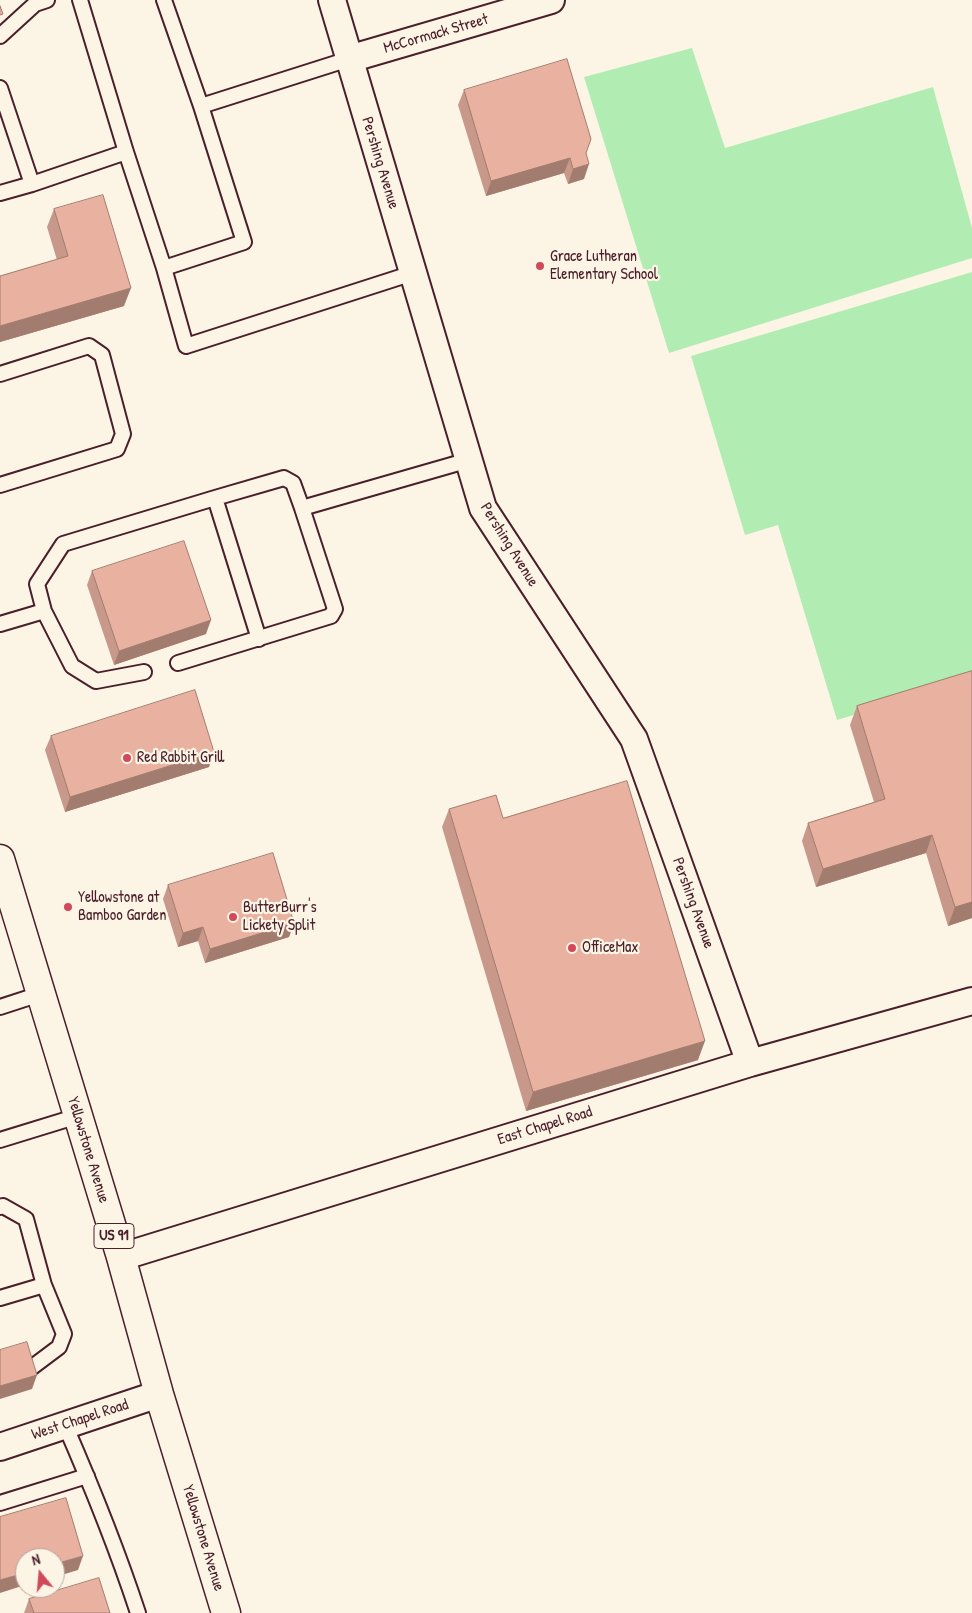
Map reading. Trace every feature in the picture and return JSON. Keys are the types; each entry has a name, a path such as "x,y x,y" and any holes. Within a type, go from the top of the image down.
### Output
{"main road":[{"name":"Yellowstone Avenue","path":"0,859 121,1257 226,1613"}],"street":[{"name":"Pershing Avenue","path":"332,0 483,508 634,739 750,1063"},
{"name":"McCormack Street","path":"349,59 551,0"},
{"name":"East Chapel Road","path":"121,1257 750,1063 972,1001"},
{"name":"West Chapel Road","path":"0,1447 160,1394"}],"lane":[{"path":"0,36 34,4 47,0"},
{"path":"80,0 126,152 164,268 186,346 413,273"},
{"path":"164,0 201,106 244,242 164,268"},
{"path":"201,106 349,59"},
{"path":"0,88 32,184"},
{"path":"0,193 126,152"},
{"path":"0,374 89,346 102,354 124,434 117,449 0,485"},
{"path":"302,508 469,460"},
{"path":"144,672 96,682 72,666 44,611 37,584 63,544 284,478 292,483 302,508 335,609 331,616 178,663"},
{"path":"215,498 259,639"},
{"path":"0,624 44,611"},
{"path":"0,1008 40,994"},
{"path":"0,1140 78,1116"},
{"path":"0,1207 3,1206 26,1219 44,1285 64,1334 59,1347 26,1371"},
{"path":"0,1298 44,1285"},
{"path":"64,1425 121,1560 138,1613"},
{"path":"0,1503 87,1476"}],"green space":[{"path":"692,48 725,148 933,87 972,228 972,258 669,353 584,77"},
{"path":"972,272 972,679 837,720 778,525 745,535 691,356"}],"building":[{"path":"567,59 591,139 586,153 589,164 573,169 570,158 491,181 464,90"},
{"path":"103,195 131,288 0,326 0,276 68,256 54,209"},
{"path":"184,541 211,620 119,651 92,571"},
{"path":"972,671 972,902 955,907 932,835 823,869 808,823 885,799 857,706"},
{"name":"Red Rabbit Grill","path":"195,690 214,752 70,797 51,736"},
{"name":"OfficeMax","path":"627,781 705,1041 533,1092 449,809 496,795 503,818"},
{"path":"273,853 294,923 210,949 203,927 183,933 168,885"},
{"path":"27,1342 37,1375 0,1386 0,1350"},
{"path":"66,1498 83,1556 65,1561 65,1548 15,1548 15,1576 0,1580 0,1517"},
{"path":"99,1578 110,1613 34,1613 29,1599 65,1598 65,1588"}],"place":[{"name":"Grace Lutheran Elementary School","path":"540,266"},
{"name":"Red Rabbit Grill","path":"127,758"},
{"name":"Yellowstone at Bamboo Garden","path":"68,907"},
{"name":"ButterBurr's Lickety Split","path":"233,917"},
{"name":"OfficeMax","path":"572,948"}]}
